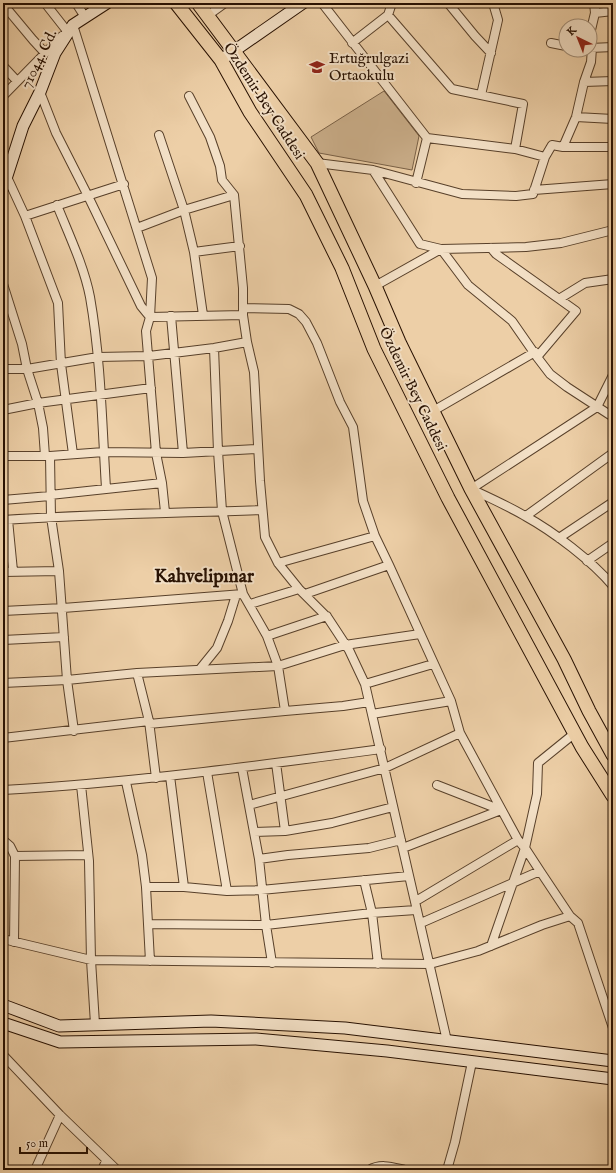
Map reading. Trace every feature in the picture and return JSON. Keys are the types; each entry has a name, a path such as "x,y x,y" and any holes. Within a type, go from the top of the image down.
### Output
{"main road":[{"name":"71044. Cd.","path":"3,188 7,161 40,92 55,53 70,28 106,3"},
{"name":"Özdemir Bey Caddesi","path":"176,3 221,60 250,112 306,195 342,268 374,349 448,498 575,733 613,796"},
{"path":"198,3 206,16 317,163 375,286 399,342 471,489 564,659 589,711 613,755"},
{"path":"221,60 303,3"},
{"path":"3,1005 59,1026 211,1021 345,1028 613,1061"},
{"path":"3,1023 60,1042 256,1039 387,1051 613,1079"}],"street":[{"path":"45,3 70,28 124,184 152,278 150,317 146,331 156,453 162,483 165,512"},
{"path":"76,3 85,17"},
{"path":"206,16 225,3"},
{"path":"322,3 427,138 515,150 545,156"},
{"path":"352,43 388,15 392,3"},
{"path":"448,3 491,53"},
{"path":"481,95 498,20 493,3"},
{"path":"593,18 594,3"},
{"path":"3,4 45,52"},
{"path":"594,12 613,11"},
{"path":"388,15 452,89 523,104 515,150"},
{"path":"3,96 70,28"},
{"path":"551,43 558,44"},
{"path":"598,48 613,47"},
{"path":"564,147 576,117 591,58"},
{"path":"3,66 17,81"},
{"path":"584,82 613,81"},
{"path":"40,92 56,133 141,306 150,317"},
{"path":"189,96 210,137 220,166 222,180 234,195 240,246 243,311 247,342 254,372 262,510 266,536 278,563 302,591 327,616 345,645 365,684 447,1041"},
{"path":"576,117 613,119"},
{"path":"159,135 184,210 194,252 203,315"},
{"path":"416,182 427,138"},
{"path":"317,163 373,170 462,194 516,196 534,194 545,156 552,145 564,147 613,147"},
{"path":"373,170 420,244 441,250 526,247 561,243 613,230"},
{"path":"5,179 24,216 58,302 61,364 73,454"},
{"path":"24,216 124,184"},
{"path":"534,190 613,184"},
{"path":"137,228 184,210 234,195"},
{"path":"57,205 80,264 90,296 98,357 106,488"},
{"path":"194,252 240,246"},
{"path":"433,411 536,355 576,311 496,254 491,248"},
{"path":"375,286 441,250"},
{"path":"441,250 468,285 512,321 550,374 613,417"},
{"path":"559,299 585,283 613,279"},
{"path":"3,284 22,344 27,369 38,403 43,428 47,456 51,517 63,608 67,680 74,731"},
{"path":"150,317 203,315 289,308 299,314 306,322 317,344 340,402 353,427 363,500 375,536 451,701 460,733 518,840 525,848 570,916 578,923 613,1028"},
{"path":"171,316 183,453"},
{"path":"3,370 27,369 98,357 149,356 214,348 247,342"},
{"path":"214,348 222,511 240,594 250,604 267,636 278,666 285,711"},
{"path":"471,489 598,407 613,375"},
{"path":"3,410 38,403 151,388"},
{"path":"3,456 47,456 104,452 183,453 258,449"},
{"path":"526,516 613,453"},
{"path":"3,500 162,483"},
{"path":"471,489 526,516 559,538 612,584"},
{"path":"559,538 613,502"},
{"path":"12,570 6,520 165,512 262,510"},
{"path":"278,563 375,536"},
{"path":"587,561 613,543"},
{"path":"250,604 302,591 389,565"},
{"path":"3,572 12,570 59,571"},
{"path":"3,611 63,608 240,594"},
{"path":"200,669 217,648 240,594"},
{"path":"267,636 327,616"},
{"path":"3,683 67,680 137,673 200,669 278,666 345,645 420,634"},
{"path":"3,640 64,638"},
{"path":"365,684 433,664"},
{"path":"137,673 149,723 156,778"},
{"path":"372,714 451,701"},
{"path":"3,738 149,723 343,706 369,702"},
{"path":"248,805 385,768 460,733"},
{"path":"491,946 525,848 537,794 538,763 575,733"},
{"path":"3,790 126,782 380,749"},
{"path":"276,763 285,831"},
{"path":"242,768 259,859 261,890 272,963"},
{"path":"207,772 227,891"},
{"path":"170,776 184,887"},
{"path":"126,782 142,855 146,887 150,961"},
{"path":"81,786 88,855 91,960 95,1024"},
{"path":"437,786 501,810"},
{"path":"254,832 285,831 332,823 393,807"},
{"path":"259,859 402,844 501,810"},
{"path":"3,840 10,846 15,856 14,942"},
{"path":"416,901 518,840"},
{"path":"15,856 88,855"},
{"path":"420,923 540,871"},
{"path":"146,887 184,887 227,891 261,890 409,876"},
{"path":"364,880 372,913 378,964"},
{"path":"148,924 266,925 372,913 416,910"},
{"path":"3,940 91,960 430,964 478,951 542,925 570,916"},
{"path":"3,1055 60,1115 117,1170"},
{"path":"447,1170 472,1062"},
{"path":"35,1170 60,1115"},
{"path":"102,1170 106,1161"},
{"path":"369,1170 383,1166 405,1170"}],"shaded area":[{"path":"384,91 419,136 412,170 319,153 311,137"}],"place":[{"name":"Ertuğrulgazi Ortaokulu","path":"317,67"}],"district":[{"name":"Kahvelipınar","path":"204,577"}]}
